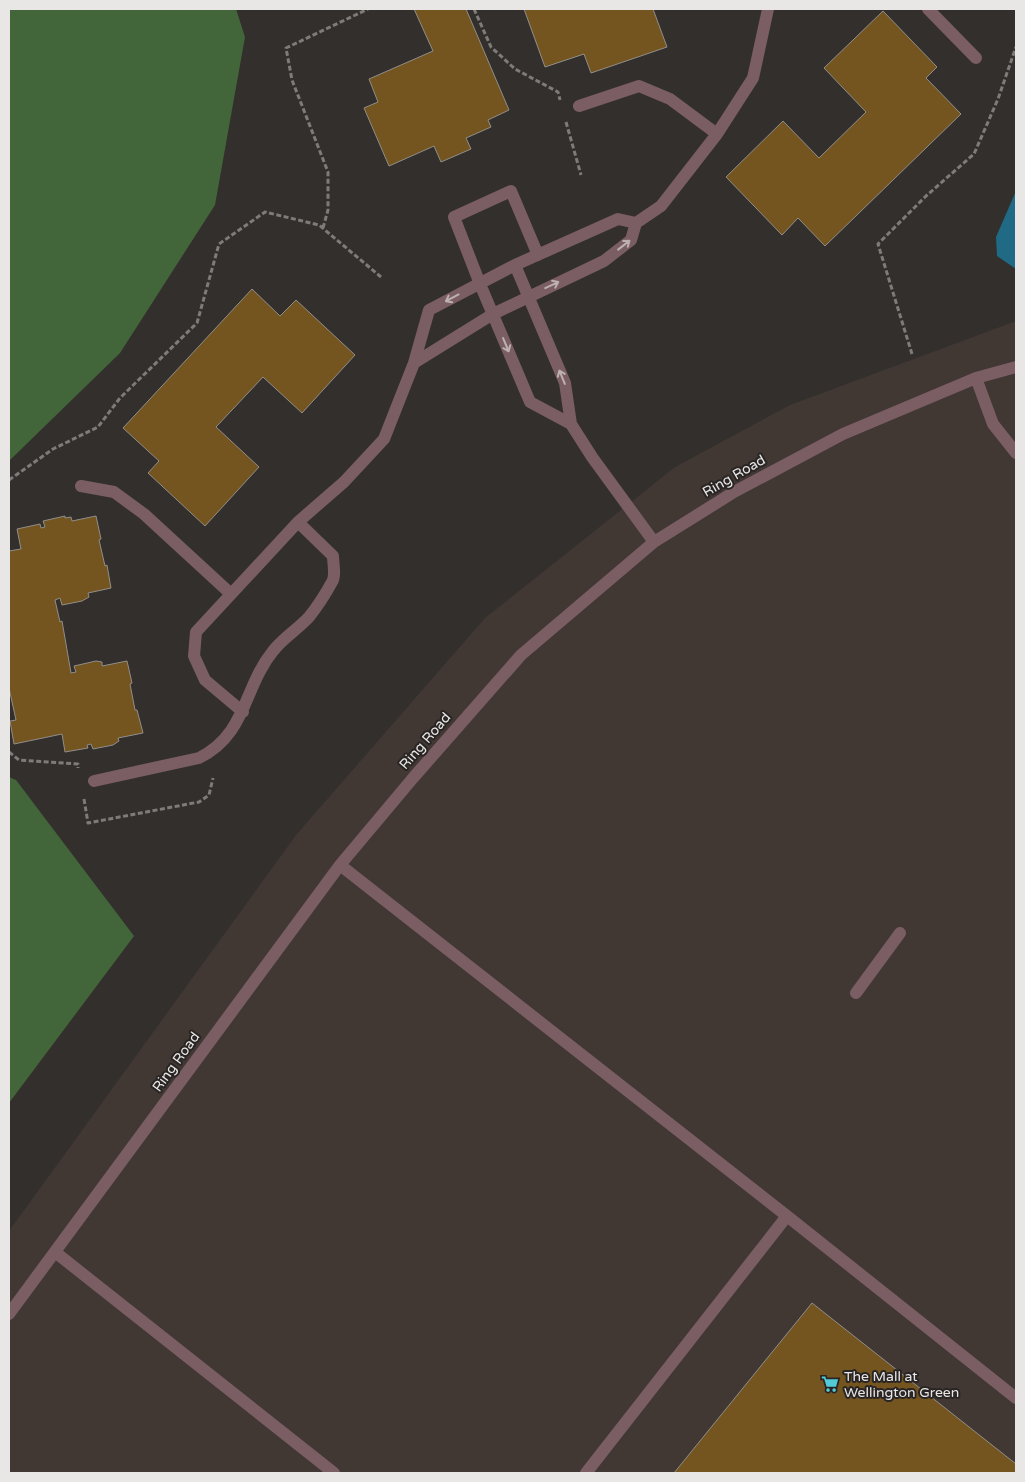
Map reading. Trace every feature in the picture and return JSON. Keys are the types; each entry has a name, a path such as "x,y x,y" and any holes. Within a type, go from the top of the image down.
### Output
{"lane":[{"path":"414,363 493,314 604,262 631,240 636,223 660,206 717,134 753,78 768,9"},
{"path":"928,9 976,58"},
{"path":"579,106 640,86 670,100 717,134"},
{"path":"538,255 510,191 454,217 530,402 571,424"},
{"path":"243,712 205,680 194,656 196,632 298,522 344,482 384,439 414,363 429,310 515,265 618,219 636,223"},
{"path":"515,265 565,383 571,424 592,457 654,542"},
{"name":"Ring Road","path":"9,1314 340,866 413,778 521,655 654,542 734,492 843,434 976,378 1016,367"},
{"path":"976,378 994,424 1016,453"},
{"path":"81,486 114,492 144,514 231,594"},
{"path":"94,781 199,758 212,752 232,731 243,712 254,682 273,651 309,616 334,580 333,556 298,522"},
{"path":"340,866 1016,1398"},
{"path":"856,993 900,933"},
{"path":"586,1473 787,1216"},
{"path":"55,1252 334,1473"}],"path":[{"path":"323,228 328,210 328,172 292,80 286,48 368,9"},
{"path":"474,9 491,47 515,69 558,92 560,101"},
{"path":"912,354 878,244 926,196 974,154 998,99 1016,47"},
{"path":"566,120 581,175"},
{"path":"9,480 53,449 98,428 120,398 197,323 218,244 265,212 319,225 381,277"}],"shaded area":[{"name":"The Mall at Wellington Green","path":"1016,321 1016,1473 9,1473 9,1231 296,835 485,618 675,467 790,405"}],"green space":[{"path":"9,9 236,9 245,37 215,205 120,353 9,461"},
{"path":"9,777 16,780 134,936 9,1103"}],"water":[{"path":"1016,191 1016,269 997,256 996,237"}],"building":[{"path":"414,9 466,9 509,110 488,120 491,127 466,138 471,149 441,162 434,146 389,166 364,108 378,102 369,79 433,51"},
{"path":"524,9 653,9 667,47 591,73 584,54 545,67"},
{"path":"883,11 937,67 926,78 961,114 825,246 798,218 782,235 726,177 783,121 819,158 866,112 824,68"},
{"path":"252,289 280,316 296,300 355,355 302,413 263,377 216,427 259,467 205,526 148,473 159,461 123,428"},
{"path":"65,516 65,518 71,517 72,521 96,516 101,539 99,540 105,566 107,565 111,588 88,593 89,597 82,601 62,605 60,598 55,600 60,622 62,621 71,673 76,672 74,666 96,661 102,662 102,666 127,661 135,710 137,710 143,733 118,738 119,741 113,745 93,749 91,744 87,745 88,748 65,752 62,734 14,744 10,721 16,720 9,688 9,551 21,549 17,529 40,524 41,528 45,527 43,521"},
{"name":"The Mall at Wellington Green","path":"812,1303 1016,1464 1016,1473 674,1473"}],"place":[{"name":"The Mall at Wellington Green","path":"830,1384"}]}
